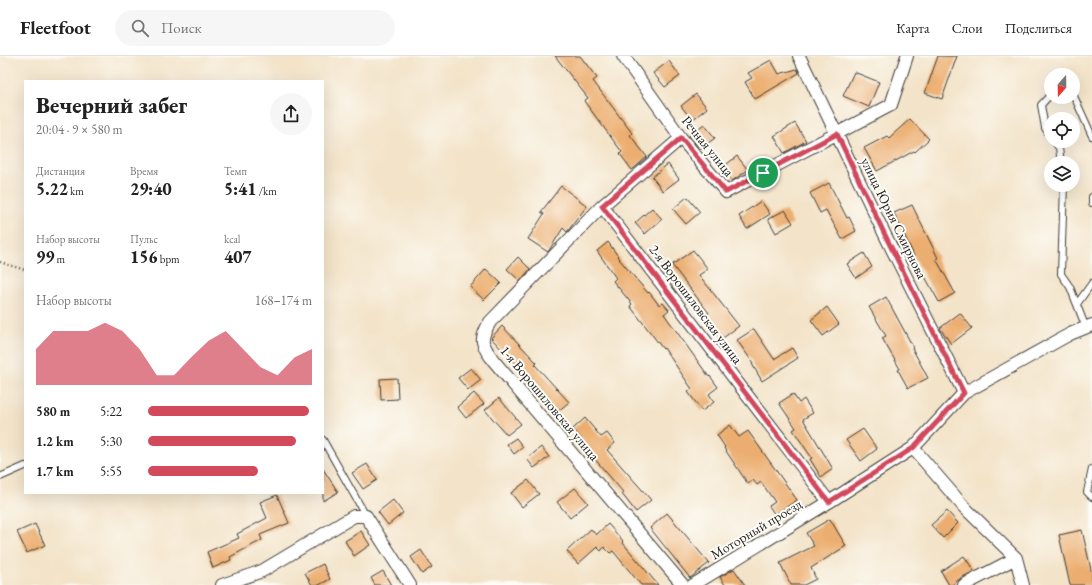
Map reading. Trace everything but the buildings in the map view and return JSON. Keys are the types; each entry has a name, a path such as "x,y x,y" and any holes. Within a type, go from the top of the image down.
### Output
{"street":[{"name":"Речная улица","path":"623,56 681,138 726,192 837,134"},
{"name":"улица Юрия Смирнова","path":"799,56 888,242 964,393"},
{"path":"837,134 891,105 907,56"},
{"path":"602,206 681,138"},
{"name":"2-я Ворошиловская улица","path":"602,206 829,502"},
{"name":"1-я Ворошиловская улица","path":"602,206 490,322 483,334 483,346 493,360 683,585"},
{"name":"Моторный проезд","path":"693,585 829,502 913,448 964,393 1070,334 1089,327"},
{"path":"913,448 964,507 1016,558 1024,585"},
{"path":"222,585 262,571 354,516 366,516 410,585"},
{"path":"964,585 1016,558"}],"lane":[{"path":"1044,102 1041,105 1044,122"},
{"path":"1078,104 1092,136"},
{"path":"1064,192 1061,274 1070,287 1089,327"},
{"path":"1092,197 1092,203"},
{"path":"1077,304 1092,283"},
{"path":"324,442 366,516"},
{"path":"0,477 24,466"},
{"path":"1092,469 1087,492 1092,497"}],"path":[{"path":"0,262 24,270"}],"route":[{"path":"837,134 885,235 964,393 913,448 829,502 602,206 681,138 726,192 763,173 837,134"}]}
